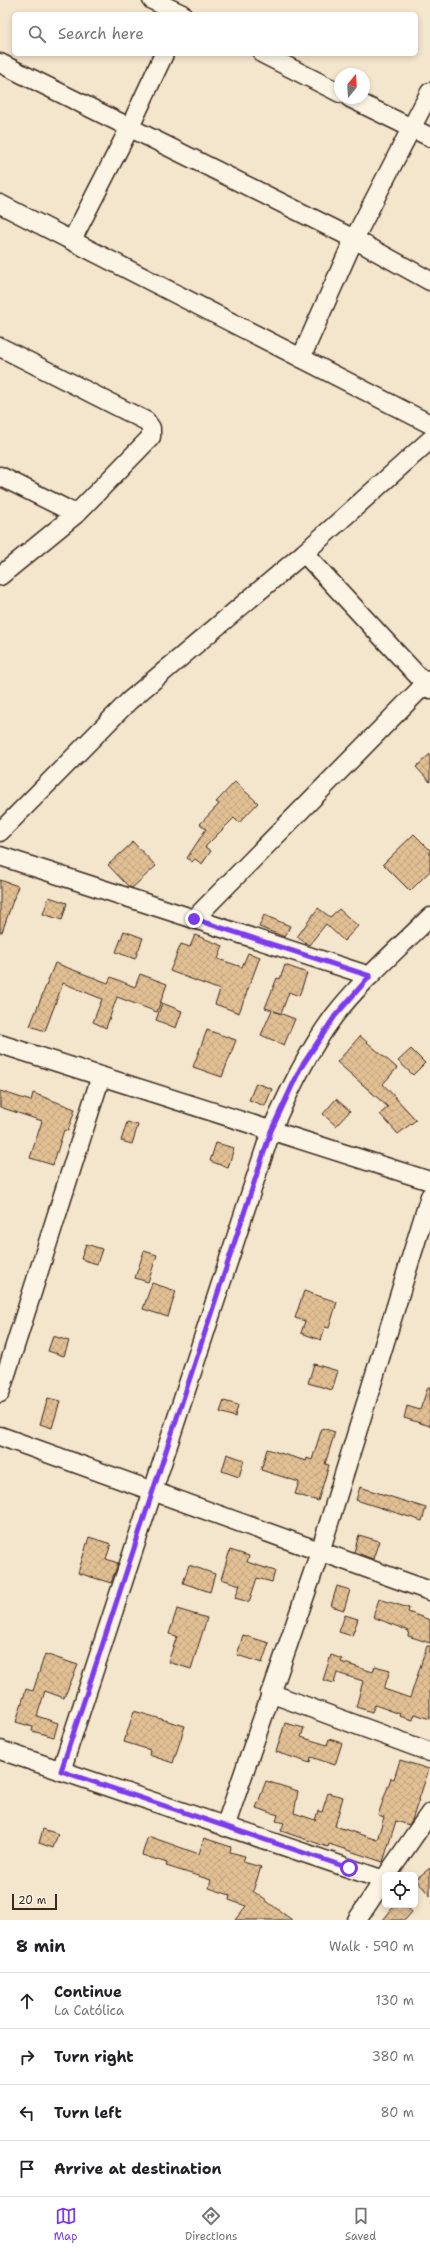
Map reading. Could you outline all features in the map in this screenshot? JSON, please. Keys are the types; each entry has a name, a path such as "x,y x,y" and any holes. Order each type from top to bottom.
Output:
{"street":[{"path":"152,0 178,12"},
{"path":"183,12 190,0"},
{"path":"72,240 129,128 163,56"},
{"path":"267,56 334,90"},
{"path":"0,63 354,239 430,281"},
{"path":"301,358 354,239 430,92"},
{"path":"362,104 430,137"},
{"path":"0,204 430,424"},
{"path":"0,347 146,421 151,428 151,437 76,514 0,576"},
{"path":"0,832 129,701 304,553 430,440"},
{"path":"0,476 76,514"},
{"path":"194,919 428,684 304,553"},
{"path":"0,856 370,976"},
{"path":"61,1771 271,1131 300,1069 335,1016 370,976 430,917"},
{"path":"0,1044 430,1181"},
{"path":"0,1393 101,1076"},
{"path":"225,1826 320,1552 430,1196"},
{"path":"0,1436 430,1591"},
{"path":"270,1693 430,1752"},
{"path":"0,1750 382,1877"},
{"path":"389,1872 430,1813"},
{"path":"357,1920 382,1882"}],"building":[{"path":"430,754 430,782 416,767"},
{"path":"235,782 258,803 239,823 234,818 205,847 211,851 202,864 195,859 192,862 187,858 206,829 200,824 219,804 216,802"},
{"path":"414,834 430,850 430,871 410,891 383,864"},
{"path":"133,842 156,866 132,888 128,886 108,865"},
{"path":"0,880 18,886 2,932 0,932"},
{"path":"49,897 67,903 62,920 43,914"},
{"path":"318,908 330,917 339,909 358,926 344,941 326,924 309,945 297,937"},
{"path":"264,915 290,926 285,937 259,927"},
{"path":"124,931 143,938 135,959 116,952"},
{"path":"195,935 223,946 218,959 242,967 248,953 260,957 239,1013 215,1004 220,990 170,971 181,944 190,947"},
{"path":"55,963 108,983 111,977 135,987 140,974 167,984 157,1012 117,997 106,1028 93,1022 102,999 63,983 45,1031 30,1026"},
{"path":"285,965 307,973 299,996 289,992 281,1014 295,1019 284,1045 261,1035 272,1010 265,1008 277,978 280,979"},
{"path":"162,1003 182,1011 176,1028 156,1020"},
{"path":"207,1030 236,1040 222,1077 193,1067"},
{"path":"360,1036 397,1068 383,1084 416,1120 398,1134 380,1114 388,1107 337,1062"},
{"path":"411,1049 425,1063 413,1075 398,1061"},
{"path":"256,1083 272,1089 265,1106 249,1100"},
{"path":"0,1091 31,1101 33,1093 75,1109 68,1131 64,1130 53,1165 30,1158 42,1121 0,1107"},
{"path":"336,1099 350,1111 336,1126 323,1114"},
{"path":"127,1122 138,1125 132,1144 121,1141"},
{"path":"216,1143 234,1148 228,1168 210,1161"},
{"path":"86,1244 102,1249 97,1264 81,1259"},
{"path":"144,1251 157,1255 148,1282 135,1278"},
{"path":"152,1283 176,1291 168,1317 143,1309"},
{"path":"304,1291 337,1302 329,1328 325,1327 321,1340 301,1333 305,1321 295,1318"},
{"path":"53,1336 69,1341 64,1356 48,1351"},
{"path":"314,1364 338,1371 332,1390 308,1383"},
{"path":"428,1387 430,1387 430,1426 404,1418 407,1406 420,1410"},
{"path":"48,1398 60,1401 52,1428 40,1424"},
{"path":"224,1401 238,1405 235,1417 220,1412"},
{"path":"322,1428 335,1432 325,1464 329,1465 318,1501 295,1494 299,1482 261,1470 267,1449 306,1461 307,1458 312,1460"},
{"path":"227,1454 244,1460 239,1477 222,1471"},
{"path":"360,1487 426,1508 422,1521 356,1500"},
{"path":"359,1535 379,1541 373,1559 354,1552"},
{"path":"89,1537 111,1544 106,1559 118,1563 111,1583 78,1573"},
{"path":"230,1550 249,1556 247,1562 275,1571 272,1582 257,1578 249,1602 235,1598 240,1585 221,1579"},
{"path":"189,1565 215,1574 210,1592 183,1583"},
{"path":"337,1586 350,1590 344,1610 331,1606"},
{"path":"379,1599 409,1608 408,1612 430,1620 430,1643 408,1636 409,1631 373,1617"},
{"path":"177,1609 207,1618 191,1669 168,1662 177,1636 169,1634"},
{"path":"345,1615 358,1619 352,1636 339,1632"},
{"path":"243,1635 269,1643 262,1663 237,1655"},
{"path":"427,1646 430,1646 430,1719 415,1714 413,1720 399,1716 400,1714 375,1705 372,1712 356,1707 363,1681 337,1673 334,1683 323,1680 331,1655 342,1659 341,1662 373,1672 375,1666 390,1670 384,1689 410,1698"},
{"path":"45,1654 78,1665 64,1698 45,1691 37,1716 58,1723 54,1737 32,1731 33,1727 16,1722 26,1689 33,1691"},
{"path":"134,1711 185,1726 173,1763 149,1755 150,1750 124,1742"},
{"path":"285,1723 304,1728 301,1737 327,1745 329,1739 342,1743 335,1765 311,1757 310,1763 276,1752"},
{"path":"400,1760 429,1769 412,1820 409,1825 396,1821 383,1862 329,1844 328,1847 281,1831 284,1823 276,1821 278,1815 256,1808 266,1781 298,1791 294,1813 315,1820 318,1811 322,1812 328,1793 343,1797 335,1826 377,1840 384,1817 378,1815 391,1778 394,1779"},
{"path":"43,1829 58,1834 53,1848 39,1843"},
{"path":"148,1836 199,1854 204,1838 231,1847 230,1852 245,1856 243,1862 261,1867 253,1891 292,1920 235,1920 246,1906 229,1900 230,1895 209,1888 211,1880 166,1866 167,1863 142,1855"},
{"path":"430,1868 430,1896 418,1881 418,1877"},
{"path":"393,1908 407,1908 412,1912 405,1920 383,1920"}],"route":[{"path":"194,919 370,976 335,1016 300,1069 271,1131 61,1771 349,1868"}]}
